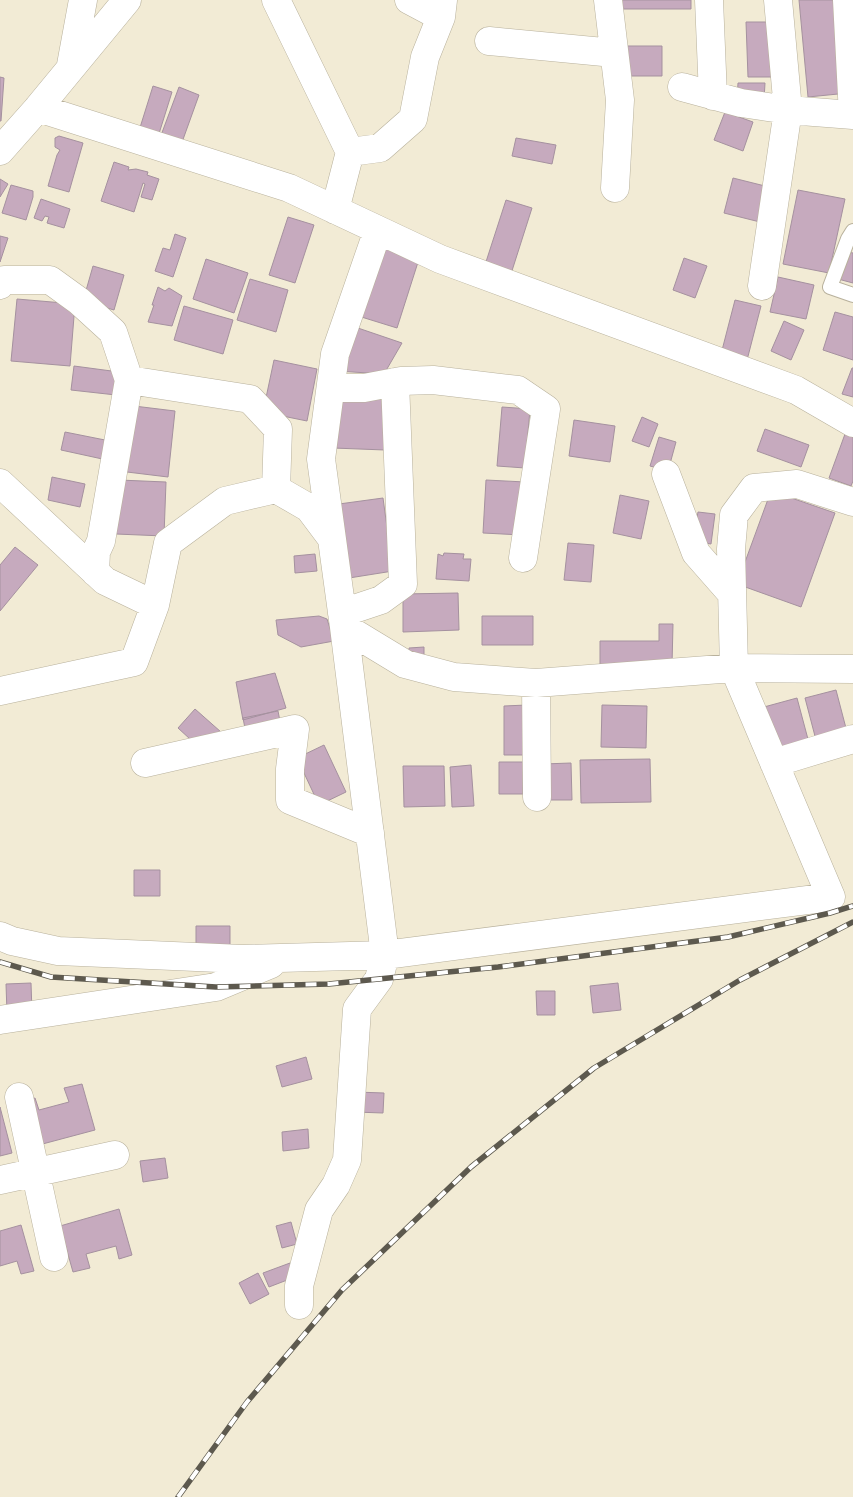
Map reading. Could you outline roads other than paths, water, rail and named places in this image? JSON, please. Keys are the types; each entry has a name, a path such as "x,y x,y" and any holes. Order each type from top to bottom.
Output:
{"street":[{"path":"71,68 83,0"},
{"path":"0,151 127,0"},
{"path":"276,0 350,152 335,210"},
{"path":"350,152 380,148 412,119 425,57 442,9 409,0"},
{"path":"608,0 620,100 616,188"},
{"path":"709,0 713,96"},
{"path":"762,286 788,110 778,0"},
{"path":"682,87 741,103 788,110 853,115 847,0"},
{"path":"489,41 614,53"},
{"path":"38,108 289,188 440,259 796,390 853,423"},
{"path":"299,1305 299,1286 319,1210 336,1185 347,1160 357,1009 379,979 386,955 321,459 336,354 378,230"},
{"path":"0,285 4,280 50,280 79,301 114,332 129,380 101,541 96,552 95,572"},
{"path":"129,380 250,399 278,429 276,489"},
{"path":"331,388 364,388 395,382 434,380 518,390 546,409 523,558"},
{"path":"343,620 381,600 403,584 395,382"},
{"path":"666,474 696,553 732,594"},
{"path":"0,483 16,500 105,581 154,605"},
{"path":"0,936 58,951 242,960 386,955 831,897 734,668 731,550 734,515 754,488 797,484 853,502"},
{"path":"0,691 134,662 154,605 168,543 225,501 276,489 309,508 331,537"},
{"path":"343,620 405,664 454,677 536,683 734,668 853,668"},
{"path":"536,683 537,797"},
{"path":"145,763 295,729 290,769 290,800 370,833"},
{"path":"774,763 853,740"},
{"path":"0,1020 216,987 286,958"},
{"path":"18,1097 54,1257"},
{"path":"0,1180 115,1155"}],"lane":[{"path":"853,231 848,239 830,287 853,295"}],"railway":[{"path":"0,962 51,977 216,987 329,984 498,967 728,937 853,906"},
{"path":"178,1497 247,1402 342,1290 471,1167 594,1068 740,980 853,922"}]}
